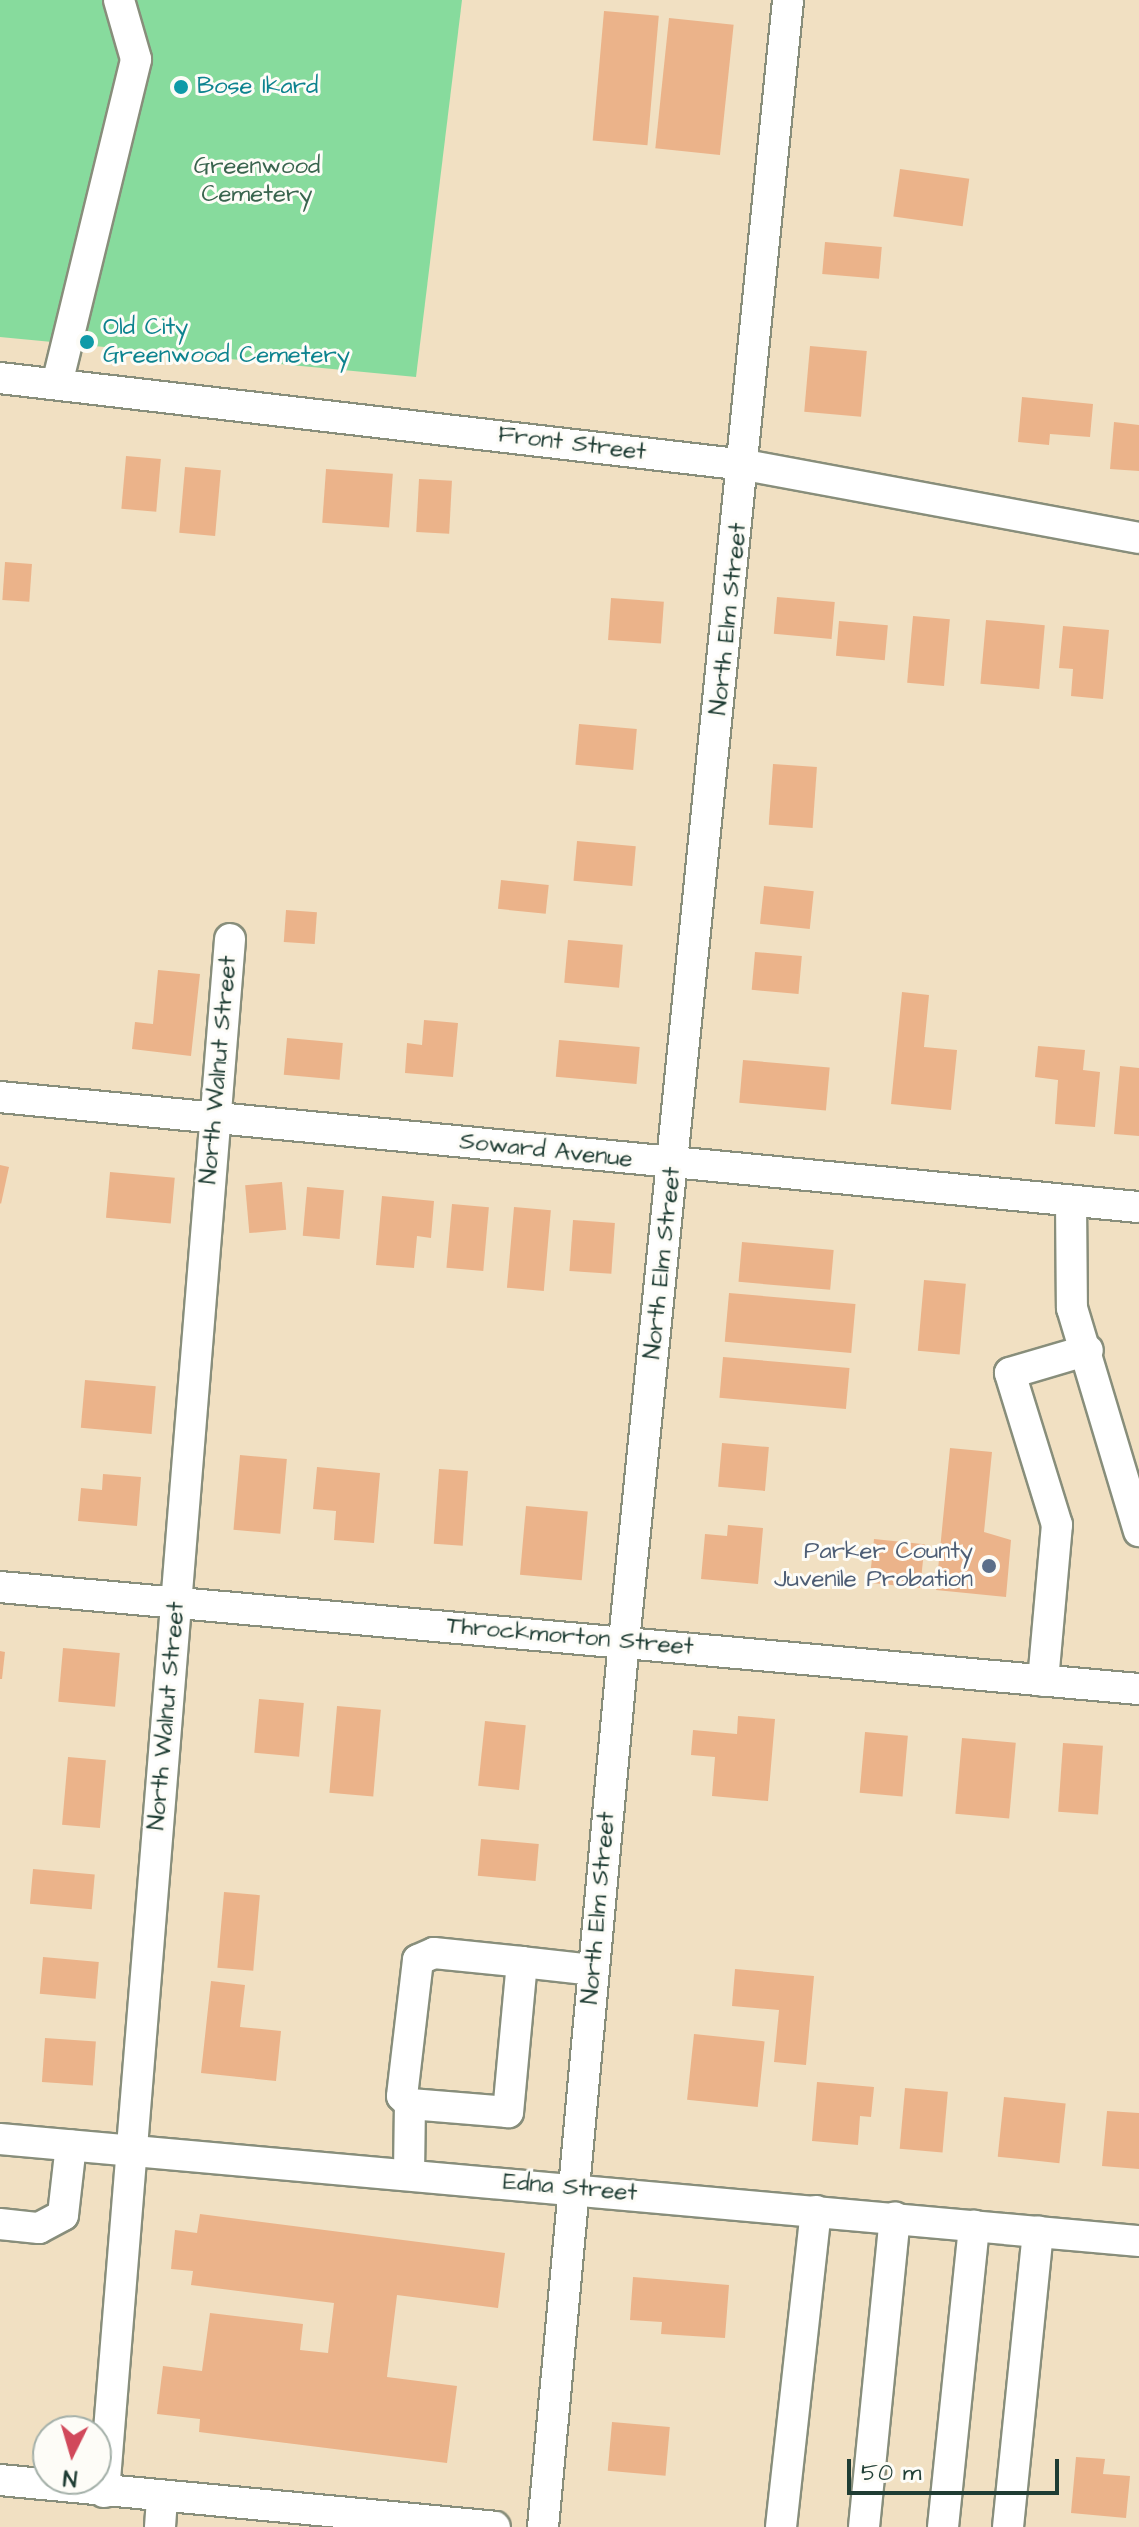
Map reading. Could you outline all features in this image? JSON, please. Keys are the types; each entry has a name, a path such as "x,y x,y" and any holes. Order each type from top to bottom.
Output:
{"street":[{"path":"57,384 136,59 119,0"},
{"name":"North Elm Street","path":"543,2527 624,1641 745,465 788,0"},
{"name":"Front Street","path":"0,378 745,465 1139,538"},
{"name":"North Walnut Street","path":"110,2415 230,939"},
{"name":"Soward Avenue","path":"0,1097 1139,1207"},
{"path":"1071,1201 1072,1308 1088,1350 1139,1531"},
{"path":"1043,1681 1057,1525 1010,1373 1088,1350"},
{"name":"Throckmorton Street","path":"0,1587 1139,1689"},
{"path":"522,1962 508,2112 410,2104 402,2096 418,1960 434,1953 522,1962 593,1970"},
{"path":"409,2174 410,2104"},
{"name":"Edna Street","path":"0,2139 572,2187 1139,2241"},
{"path":"0,2224 39,2228 63,2215 71,2145"},
{"path":"781,2527 816,2211"},
{"path":"864,2527 895,2218"},
{"path":"943,2527 974,2226"},
{"path":"1008,2527 1038,2232"},
{"path":"0,2480 32,2484"},
{"path":"112,2495 161,2512 495,2527"}],"green space":[{"name":"Greenwood Cemetery","path":"0,0 462,0 416,377 0,337"}],"building":[{"path":"604,11 659,16 647,145 593,141"},
{"path":"669,18 734,25 720,155 655,148"},
{"path":"900,169 969,179 963,226 893,217"},
{"path":"825,242 882,247 879,279 822,274"},
{"path":"810,346 867,351 861,417 804,412"},
{"path":"1022,397 1093,404 1090,437 1050,434 1049,445 1018,442"},
{"path":"1114,422 1139,425 1139,471 1110,469"},
{"path":"126,456 161,459 156,512 121,509"},
{"path":"185,467 221,470 215,536 179,533"},
{"path":"326,469 393,474 389,528 322,523"},
{"path":"419,479 452,481 449,534 416,532"},
{"path":"5,562 32,564 29,602 2,600"},
{"path":"777,597 835,602 832,639 774,634"},
{"path":"611,598 664,602 661,644 608,640"},
{"path":"913,616 950,619 944,686 907,683"},
{"path":"986,620 1045,625 1039,689 980,684"},
{"path":"839,621 888,625 885,660 836,656"},
{"path":"1063,626 1109,630 1103,699 1071,696 1073,669 1059,668"},
{"path":"579,724 637,729 633,770 575,765"},
{"path":"773,764 817,767 813,828 769,825"},
{"path":"577,841 636,846 632,886 574,881"},
{"path":"501,880 549,885 546,914 498,909"},
{"path":"764,886 814,891 810,929 760,924"},
{"path":"286,910 317,912 315,944 284,942"},
{"path":"568,940 623,945 619,988 564,983"},
{"path":"755,952 802,956 799,994 752,990"},
{"path":"158,970 200,974 191,1056 132,1049 135,1022 153,1024"},
{"path":"902,992 929,995 924,1047 957,1050 951,1110 891,1104"},
{"path":"424,1020 458,1023 453,1077 405,1073 407,1043 422,1045"},
{"path":"287,1038 343,1043 340,1080 284,1075"},
{"path":"559,1040 640,1047 636,1084 556,1077"},
{"path":"1038,1046 1085,1050 1083,1070 1100,1072 1095,1127 1055,1124 1058,1080 1035,1077"},
{"path":"743,1060 830,1068 826,1110 739,1103"},
{"path":"1120,1066 1139,1068 1139,1136 1114,1134"},
{"path":"0,1165 9,1167 1,1204 0,1203"},
{"path":"110,1172 175,1178 171,1223 106,1218"},
{"path":"282,1182 286,1230 249,1233 245,1185"},
{"path":"307,1187 344,1190 340,1239 303,1236"},
{"path":"382,1196 434,1201 431,1238 417,1236 414,1268 376,1265"},
{"path":"452,1204 489,1207 483,1271 446,1268"},
{"path":"514,1207 551,1210 544,1291 507,1288"},
{"path":"573,1220 615,1223 611,1274 569,1271"},
{"path":"742,1242 834,1250 830,1290 739,1282"},
{"path":"924,1280 966,1284 960,1354 918,1351"},
{"path":"729,1293 856,1304 851,1353 725,1342"},
{"path":"723,1357 850,1368 846,1409 719,1398"},
{"path":"85,1380 156,1386 152,1434 81,1428"},
{"path":"722,1443 769,1447 765,1491 718,1487"},
{"path":"950,1448 992,1452 984,1532 1011,1540 1006,1597 936,1590"},
{"path":"240,1455 287,1459 280,1534 233,1530"},
{"path":"317,1467 380,1473 374,1543 334,1540 336,1511 313,1509"},
{"path":"439,1469 468,1471 463,1546 434,1544"},
{"path":"103,1474 141,1477 137,1526 78,1521 81,1488 102,1490"},
{"path":"526,1506 588,1511 582,1580 520,1575"},
{"path":"728,1525 763,1528 758,1584 701,1579 705,1534 727,1536"},
{"path":"874,1539 925,1544 920,1588 869,1583"},
{"path":"63,1648 120,1653 115,1707 58,1702"},
{"path":"0,1651 5,1652 2,1679 0,1679"},
{"path":"259,1699 304,1703 299,1757 254,1753"},
{"path":"337,1706 381,1710 373,1797 329,1793"},
{"path":"738,1716 775,1719 768,1801 712,1796 715,1757 691,1755 693,1730 737,1734"},
{"path":"485,1721 526,1725 519,1790 478,1786"},
{"path":"865,1732 908,1736 903,1797 860,1793"},
{"path":"962,1738 1016,1743 1009,1818 955,1814"},
{"path":"1063,1743 1103,1746 1098,1815 1058,1812"},
{"path":"68,1757 106,1760 100,1828 62,1825"},
{"path":"481,1839 539,1844 536,1881 478,1876"},
{"path":"33,1869 95,1874 92,1909 30,1904"},
{"path":"224,1892 260,1895 253,1971 217,1968"},
{"path":"43,1957 99,1962 96,1999 40,1994"},
{"path":"735,1969 814,1976 806,2065 774,2062 779,2010 732,2006"},
{"path":"211,1981 245,1985 240,2027 281,2031 276,2081 201,2073"},
{"path":"694,2034 765,2041 758,2107 687,2100"},
{"path":"45,2038 96,2042 93,2085 42,2082"},
{"path":"817,2082 874,2087 871,2117 860,2116 858,2145 812,2141"},
{"path":"905,2088 948,2092 943,2153 900,2149"},
{"path":"1004,2097 1066,2103 1059,2163 998,2157"},
{"path":"1107,2111 1139,2113 1139,2169 1102,2166"},
{"path":"200,2214 505,2253 498,2308 397,2295 387,2377 457,2386 447,2463 199,2432 200,2419 157,2414 163,2366 202,2371 210,2313 303,2324 300,2350 328,2353 334,2303 191,2285 193,2271 171,2269 175,2230 197,2233"},
{"path":"633,2277 729,2285 725,2338 661,2334 662,2322 630,2320"},
{"path":"612,2422 670,2427 666,2476 608,2471"},
{"path":"1076,2457 1105,2459 1103,2474 1130,2476 1126,2518 1071,2513"}],"place":[{"name":"Bose Ikard","path":"181,87"},
{"name":"Old City Greenwood Cemetery","path":"87,342"},
{"name":"Parker County Juvenile Probation","path":"989,1566"}]}
